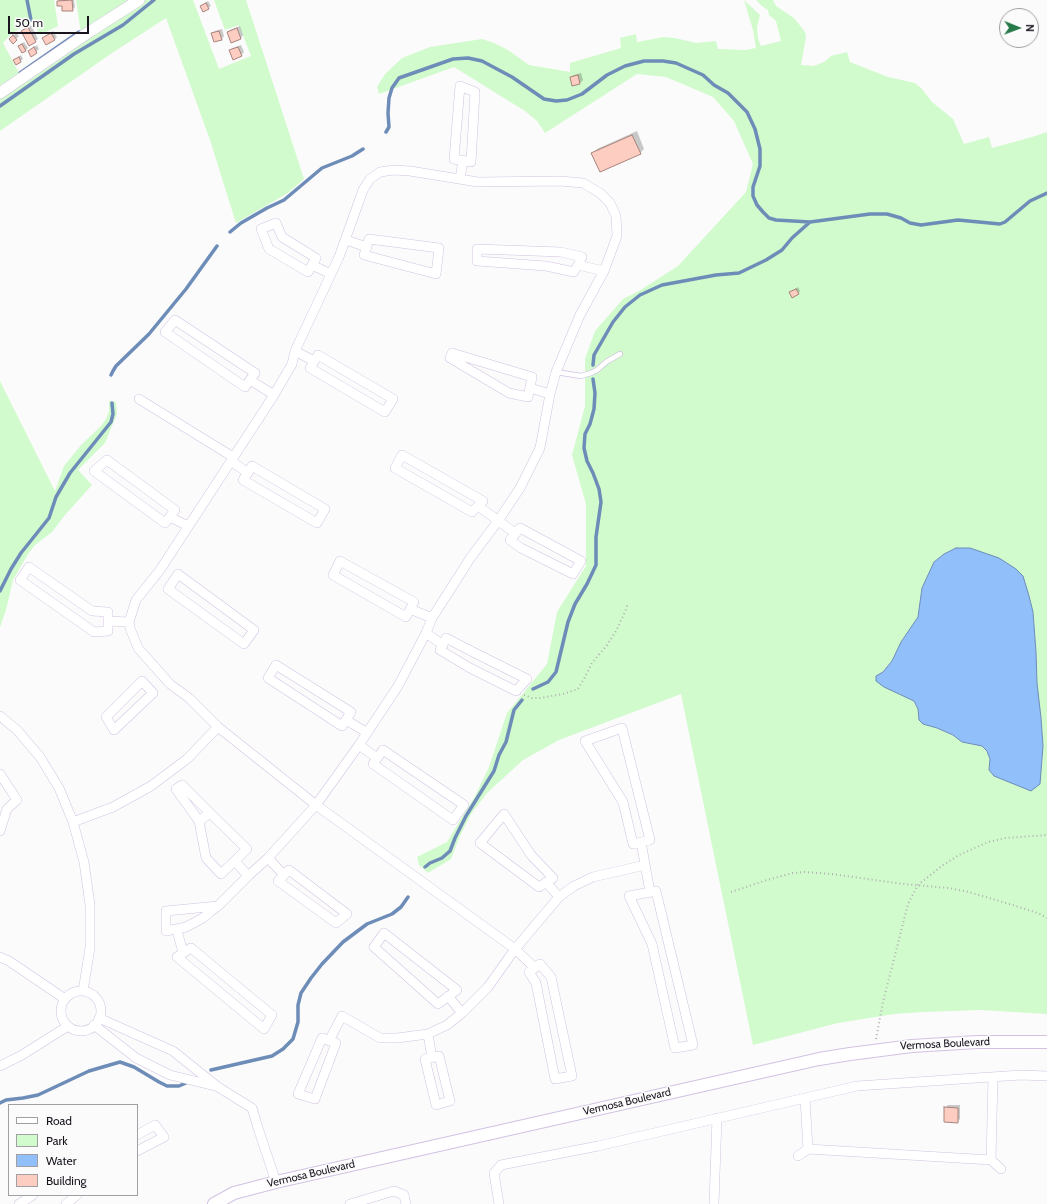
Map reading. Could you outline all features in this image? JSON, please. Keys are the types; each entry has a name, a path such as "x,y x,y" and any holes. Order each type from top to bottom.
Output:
{"main road":[{"name":"Vermosa Boulevard","path":"214,1204 234,1194 276,1182 788,1066 873,1050 912,1046 977,1042 1047,1042"}],"street":[{"path":"0,93 89,32 139,0"},
{"path":"460,86 475,92 471,162 463,160 454,159 460,86"},
{"path":"460,179 463,160"},
{"path":"218,906 166,911 166,932 186,927 203,918 218,906 268,858 316,805 359,745 366,732 398,686 426,633 432,618 471,557 520,488 540,448 550,394 556,372 580,315 604,271 616,236 616,216 610,203 600,193 583,183 560,181 478,182 402,170 386,170 380,172 370,180 363,190 346,240 295,351 292,364 274,395 160,570 136,600 129,622 130,628 138,648 155,681 153,693 114,730 106,716 142,681 155,681 189,698 218,727 316,805 515,949 535,968"},
{"path":"276,223 282,237 316,258 312,265 308,272 270,249 261,229 276,223"},
{"path":"369,239 439,248 436,274 364,255 367,247 369,239"},
{"path":"346,240 367,247"},
{"path":"477,249 561,252 582,257 578,265 574,272 546,266 477,261 477,249"},
{"path":"312,265 331,274"},
{"path":"578,265 604,271"},
{"path":"175,320 255,373 250,380 245,387 165,332 175,320"},
{"path":"295,351 314,361"},
{"path":"452,353 532,377 530,388 528,397 509,393 450,358 452,353"},
{"path":"318,355 393,398 385,412 310,368 314,361 318,355"},
{"path":"250,380 274,395"},
{"path":"530,388 550,394"},
{"path":"139,399 232,459 248,473"},
{"path":"402,455 483,501 478,506 472,512 395,468 402,455"},
{"path":"106,460 175,510 170,517 165,524 94,471 106,460"},
{"path":"252,466 325,509 317,523 243,480 248,473 252,466"},
{"path":"478,506 515,533"},
{"path":"170,517 188,526"},
{"path":"520,528 581,561 573,574 521,548 510,540 515,533 520,528"},
{"path":"340,561 414,602 410,609 406,617 333,575 340,561"},
{"path":"29,567 92,611 108,612 108,621 108,631 94,632 20,580 29,567"},
{"path":"160,570 173,581"},
{"path":"178,574 254,630 244,644 168,588 173,581 178,574"},
{"path":"410,609 432,618"},
{"path":"108,621 129,622"},
{"path":"426,633 443,645"},
{"path":"446,638 527,679 516,691 470,668 440,650 443,645 446,638"},
{"path":"276,665 351,712 346,720 342,726 268,678 276,665"},
{"path":"0,716 17,730 40,757 59,788 73,822 84,862 90,905 90,948 83,991"},
{"path":"346,720 366,732"},
{"path":"73,822 113,807 151,786 187,759 218,727"},
{"path":"622,728 650,840 641,842 633,844 623,802 585,741 622,728"},
{"path":"359,745 377,758"},
{"path":"383,750 464,805 453,820 373,764 377,758 383,750"},
{"path":"0,774 17,800 7,809 0,831"},
{"path":"182,785 210,813 247,850 221,874 206,858 199,821 176,789 182,785"},
{"path":"199,821 210,813"},
{"path":"504,814 531,855 553,878 546,882 539,887 480,843 504,814"},
{"path":"641,842 650,892"},
{"path":"268,858 284,875"},
{"path":"235,861 248,876"},
{"path":"329,1041 342,1016 380,1038 397,1038 428,1034 446,1025 462,1013 488,987 515,949 559,897 574,886 593,877 645,865"},
{"path":"289,870 347,914 336,923 278,881 284,875 289,870"},
{"path":"546,882 559,897"},
{"path":"656,891 693,1045 675,1048 652,944 629,896 650,892 656,891"},
{"path":"177,930 183,953"},
{"path":"384,933 457,990 448,996 438,1004 374,947 384,933"},
{"path":"191,948 272,1015 264,1029 177,958 183,953 191,948"},
{"path":"0,957 65,999"},
{"path":"540,964 551,977 572,1076 555,1079 536,983 529,972 535,968 540,964"},
{"path":"76,991 83,991 94,996 100,1006 96,1021 90,1028 79,1030 68,1026 64,1022 61,1010 65,999 70,994 76,991"},
{"path":"448,996 462,1013"},
{"path":"96,1021 136,1058 170,1075 218,1087"},
{"path":"96,1021 173,1051 218,1087 252,1108 276,1182"},
{"path":"0,1066 22,1055 68,1026"},
{"path":"428,1034 432,1058"},
{"path":"322,1038 329,1041 336,1043 315,1099 298,1094 322,1038"},
{"path":"439,1056 450,1101 436,1105 425,1060 432,1058 439,1056"},
{"path":"499,1204 494,1173 501,1165 598,1146 857,1086 1022,1075 1047,1076"},
{"path":"991,1160 993,1077"},
{"path":"805,1098 808,1149"},
{"path":"714,1204 717,1118"},
{"path":"138,1134 155,1125 164,1138 138,1151"},
{"path":"798,1156 808,1149 991,1160 1001,1169"},
{"path":"350,1204 394,1191 404,1195 406,1204"},
{"path":"19,1204 31,1196"},
{"path":"66,1204 76,1196"}],"lane":[{"path":"556,372 581,376 597,370 606,362 620,354"}],"path":[{"path":"516,691 532,698 563,694 578,689 592,663 616,631 628,603"},
{"path":"873,1050 883,1002 908,904 918,885 954,858 988,842 1006,838 1047,835"},
{"path":"731,892 778,876 805,872 832,874 969,892 1016,906 1040,914 1047,918"}],"green space":[{"path":"0,0 54,0 58,26 40,35 33,21 12,33 3,43 20,75 0,90"},
{"path":"76,0 134,0 81,34"},
{"path":"144,0 193,0 219,69 251,56 239,25 225,30 214,0 246,0 304,179 288,193 236,223 210,140 166,18 112,53 0,131 0,98 116,21"},
{"path":"744,0 760,15 757,27 758,39 761,46 781,41 776,21 769,15 768,10 756,0 773,0 776,6 794,18 805,32 806,37 801,65 814,66 824,62 831,56 847,52 850,62 888,77 915,83 922,89 932,102 953,119 964,144 989,137 992,148 1047,132 1047,1014 980,1010 894,1014 838,1023 753,1045 681,694 559,740 523,760 487,793 471,814 451,859 428,873 419,865 417,857 447,842 475,796 489,767 507,713 547,664 557,612 586,566 586,504 572,455 585,406 585,359 595,331 623,299 639,291 678,266 746,192 753,164 734,121 713,97 666,77 637,74 545,133 537,121 525,111 454,67 379,94 377,87 385,74 402,58 430,47 482,39 508,50 529,65 570,72 570,63 621,48 620,38 636,34 637,42 664,37 696,43 716,41 718,49 745,50 756,48 753,30","holes":["956,548 1029,596 1033,612 1037,683 1043,746 1042,767 989,770 990,759 987,751 981,746 962,742 953,735 923,724 919,720 918,709 914,701 903,696 876,676 883,672 892,661 901,642 918,617 922,588 934,562 944,554"]},
{"path":"0,381 55,491 64,466 81,445 101,426 106,419 109,411 109,401 116,402 117,414 105,443 78,470 92,485 52,532 35,545 28,554 13,580 6,610 0,627"}],"water":[{"path":"956,548 970,548 999,558 1016,569 1023,576 1033,612 1037,683 1043,746 1040,784 1031,791 994,776 989,770 990,759 987,751 982,746 962,742 953,735 923,724 919,720 918,709 914,701 884,687 876,681 876,676 883,672 892,661 901,642 918,617 922,588 934,562 944,554"}],"building":[{"path":"72,0 73,11 62,11 62,6 57,6 57,1"},
{"path":"206,3 209,9 203,12 200,6"},
{"path":"28,27 36,42 29,46 21,31"},
{"path":"237,28 241,39 231,43 227,32"},
{"path":"219,31 222,40 214,42 211,33"},
{"path":"51,33 55,40 46,45 42,38"},
{"path":"13,35 17,40 13,44 9,39"},
{"path":"22,44 26,51 22,53 18,46"},
{"path":"34,47 37,53 31,57 28,51"},
{"path":"238,47 242,56 233,60 229,50"},
{"path":"19,57 21,62 16,65 13,60"},
{"path":"578,75 580,84 572,86 570,77"},
{"path":"632,135 641,154 600,172 591,153"},
{"path":"796,289 799,294 792,298 789,292"},
{"path":"944,1107 958,1108 958,1123 944,1122"}],"waterway":[{"path":"27,0 31,20"},
{"path":"0,106 74,54 123,25 154,0"},
{"path":"20,73 79,32"},
{"path":"386,132 389,127 389,98 392,88 399,78 453,59 468,58 482,61 512,77 544,99 556,101 567,100 582,94 607,75 625,66 644,61 663,61 676,63 703,75 714,85 728,93 747,112 755,129 760,149 760,166 753,187 753,196 757,205 769,218 776,220 810,222 870,214 887,214 901,218 910,223 921,225 958,220 1000,224 1005,222 1030,201 1047,193"},
{"path":"230,232 241,223 284,200 322,168 352,156 363,149"},
{"path":"593,365 594,355 613,322 625,307 640,295 662,285 716,275 739,273 766,260 782,250 792,238 810,222"},
{"path":"111,375 116,366 149,334 186,289 217,246"},
{"path":"533,689 548,682 556,672 568,622 575,604 596,565 596,537 601,502 599,489 587,461 584,448 585,434 590,424 594,409 595,393 593,379"},
{"path":"0,591 21,553 49,518 56,497 70,473 111,422 113,414 112,403"},
{"path":"425,867 442,858 450,851 466,816 494,771 499,755 506,742 514,710 522,700"},
{"path":"211,1070 272,1056 283,1049 293,1039 298,1022 298,1005 301,993 322,964 343,942 367,924 392,914 401,907 408,897"},
{"path":"0,1103 6,1100 38,1095 89,1071 120,1062 134,1067 167,1086 179,1086 186,1083"}]}
